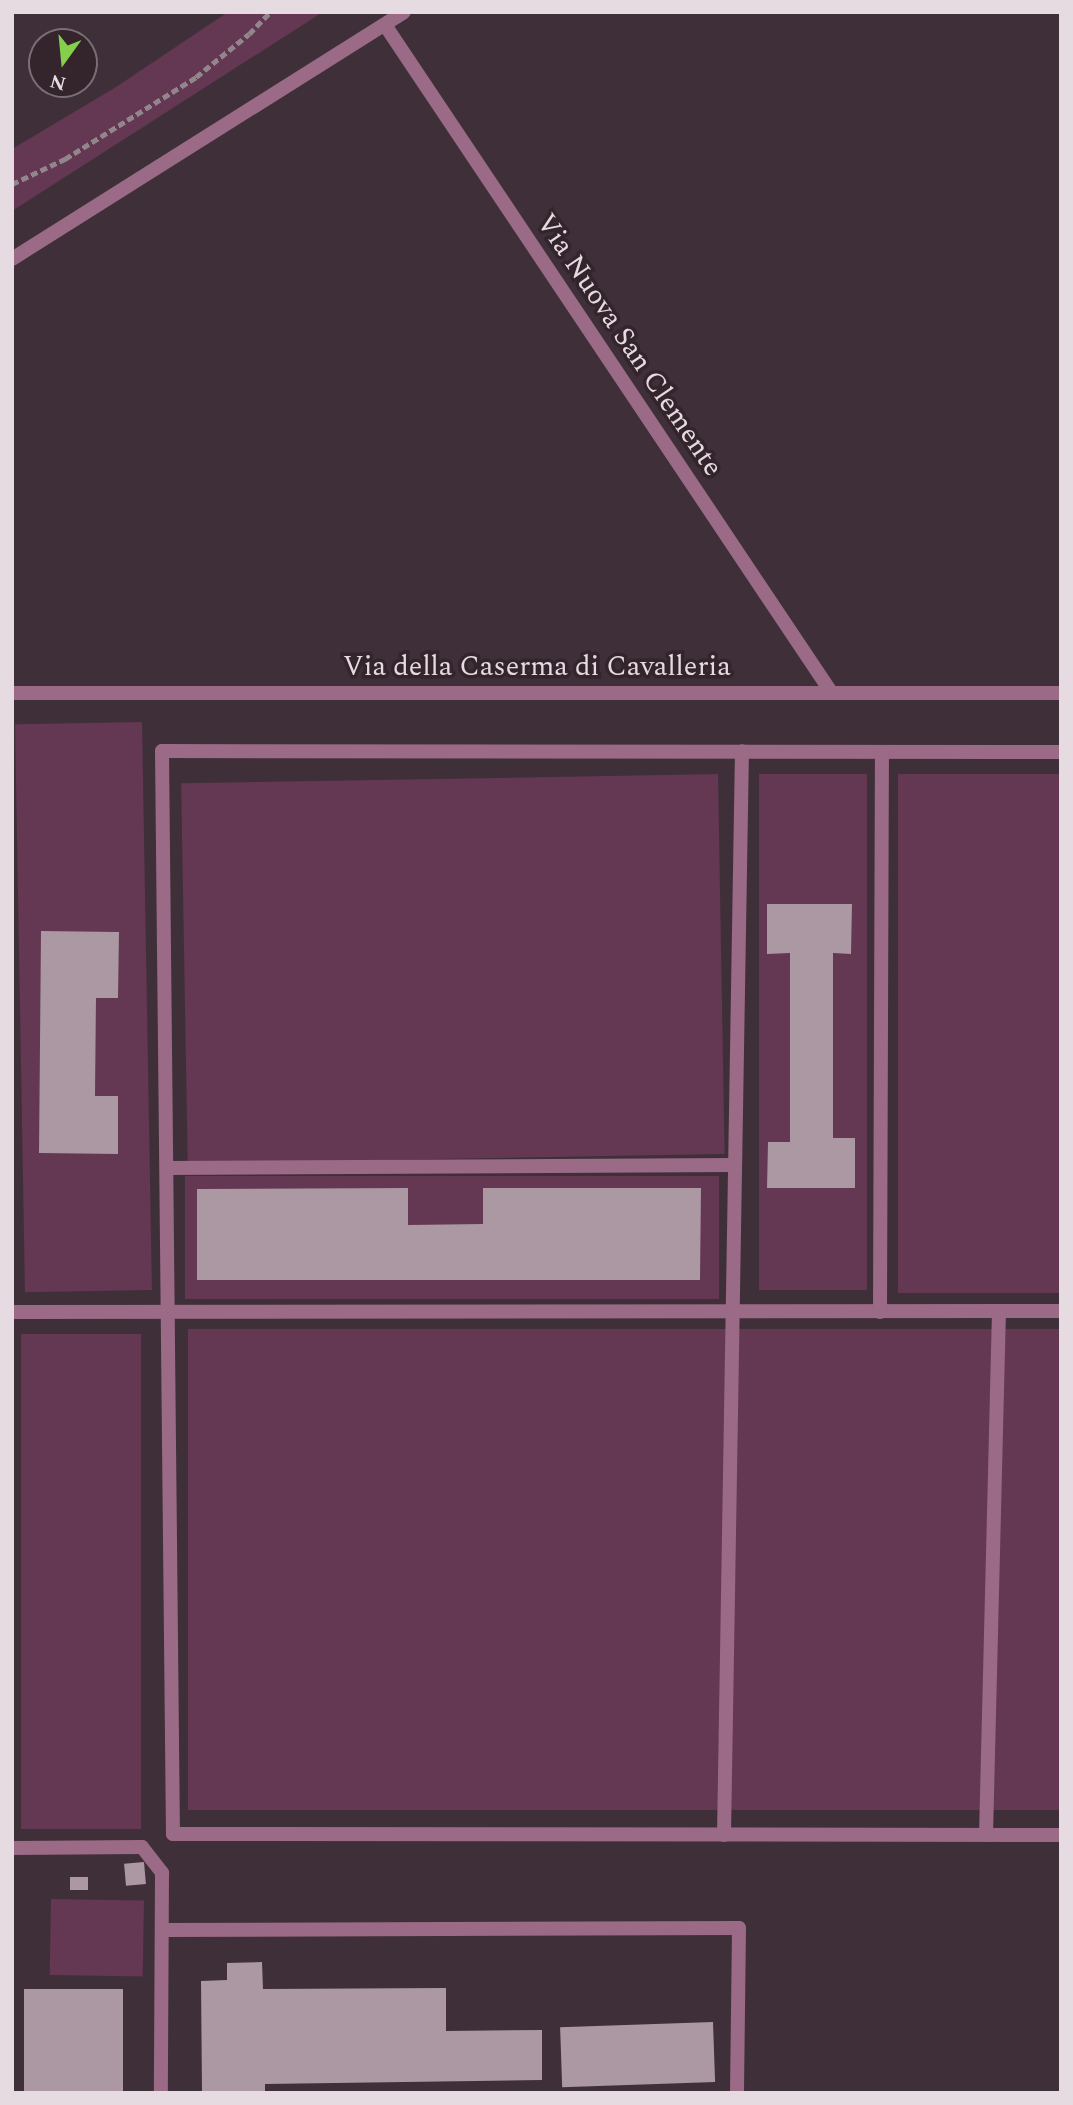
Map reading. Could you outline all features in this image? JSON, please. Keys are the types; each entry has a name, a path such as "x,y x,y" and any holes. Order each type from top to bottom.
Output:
{"street":[{"path":"12,259 404,12"},
{"name":"Via Nuova San Clemente","path":"385,25 831,692"},
{"name":"Via della Caserma di Cavalleria","path":"12,693 1061,693"},
{"path":"1061,752 162,751 170,1312 173,1834 1061,1835"},
{"path":"724,1835 742,751"},
{"path":"880,1312 882,752"},
{"path":"168,1168 736,1165"},
{"path":"986,1835 999,1311"},
{"path":"12,1312 1061,1311"},
{"path":"12,1848 142,1847 162,1873 161,2093"},
{"path":"162,1930 739,1928 737,2093"}],"path":[{"path":"12,184 65,159 196,77 249,34 270,12"}],"shaded area":[{"path":"228,12 323,12 12,211 12,149 116,87"},
{"path":"142,722 152,1290 25,1292 15,724"},
{"path":"718,774 725,1154 188,1163 181,783"},
{"path":"759,774 867,774 867,1290 759,1290"},
{"path":"898,774 1061,774 1061,1293 898,1293"},
{"path":"185,1176 719,1176 719,1299 185,1299"},
{"path":"188,1329 1061,1329 1061,1810 188,1810"},
{"path":"21,1334 141,1334 141,1829 21,1829"},
{"path":"51,1899 144,1901 143,1977 50,1975"}],"building":[{"path":"767,904 852,904 851,954 833,953 833,1138 855,1138 855,1188 767,1188 768,1142 790,1142 790,953 767,954"},
{"path":"41,931 119,932 118,998 96,998 95,1096 118,1096 118,1154 39,1153"},
{"path":"408,1188 408,1225 483,1224 483,1188 701,1188 700,1280 197,1280 197,1189"},
{"path":"144,1862 146,1884 126,1886 124,1864"},
{"path":"70,1877 88,1877 88,1890 70,1890"},
{"path":"262,1962 263,1989 446,1988 446,2031 542,2030 542,2080 265,2084 265,2093 202,2093 201,1981 227,1980 227,1963"},
{"path":"24,1989 123,1989 123,2093 24,2093"},
{"path":"713,2022 715,2082 562,2087 560,2027"}]}
